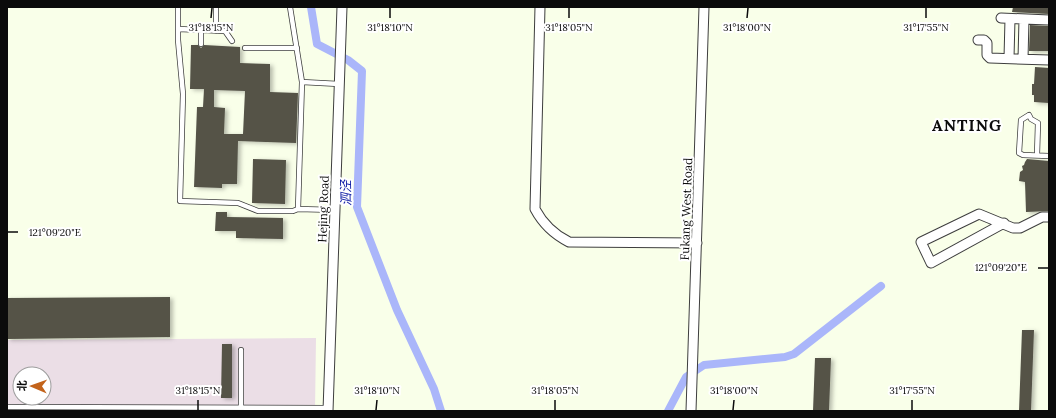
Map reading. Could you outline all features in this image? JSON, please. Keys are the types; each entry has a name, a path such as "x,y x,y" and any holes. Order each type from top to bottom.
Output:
{"street":[{"name":"Hejing Road","path":"328,410 342,7"},
{"path":"540,7 535,209 542,222 558,237 569,242 697,244"},
{"name":"Fukang West Road","path":"691,411 704,7"},
{"path":"1009,58 1006,18 1049,20"},
{"path":"1023,59 1024,19"},
{"path":"978,40 984,40 987,44 987,55 990,58 1049,60"},
{"path":"1004,224 931,263 921,242 979,214 1004,224 1013,228 1020,228 1042,216 1049,217"}],"lane":[{"path":"178,7 178,30 183,94 180,201 238,204 258,211 293,211 298,209 335,210"},
{"path":"216,7 216,31"},
{"path":"290,7 302,82 298,209"},
{"path":"178,30 226,31 232,41"},
{"path":"201,30 201,44"},
{"path":"246,48 297,48"},
{"path":"302,82 339,84"},
{"path":"1037,155 1038,123 1031,119 1029,115 1021,120 1019,153 1023,155 1049,156"},
{"path":"241,350 241,409"},
{"path":"7,407 328,410"}],"shaded area":[{"path":"316,338 315,411 7,411 7,340"}],"building":[{"path":"1013,7 1049,7 1049,14 1012,12"},
{"path":"1030,25 1049,26 1049,51 1029,51"},
{"path":"191,45 198,45 201,48 204,45 240,47 240,63 270,64 270,92 298,93 296,143 238,141 237,184 222,184 222,188 194,187 197,107 203,107 204,89 190,89","holes":["214,90 245,91 243,134 224,134 225,108 214,107"]},
{"path":"1035,67 1049,68 1049,103 1034,102 1034,95 1032,95 1032,84 1034,84"},
{"path":"253,159 286,160 285,204 252,203"},
{"path":"1027,159 1049,161 1049,211 1026,212 1025,182 1019,181 1020,172 1023,170 1022,166"},
{"path":"216,212 227,212 227,217 283,218 283,239 236,238 236,231 215,231"},
{"path":"170,297 170,337 7,339 7,298"},
{"path":"1022,330 1034,330 1031,411 1019,411"},
{"path":"222,344 232,344 232,398 221,398"},
{"path":"815,358 831,358 829,411 813,411"}],"waterway":[{"name":"泗泾","path":"311,7 317,44 348,60 362,71 357,207 397,310 434,389 441,411"},
{"path":"668,411 686,377 704,365 785,357 794,354 881,286"}],"district":[{"name":"ANTING","path":"967,125"}]}
